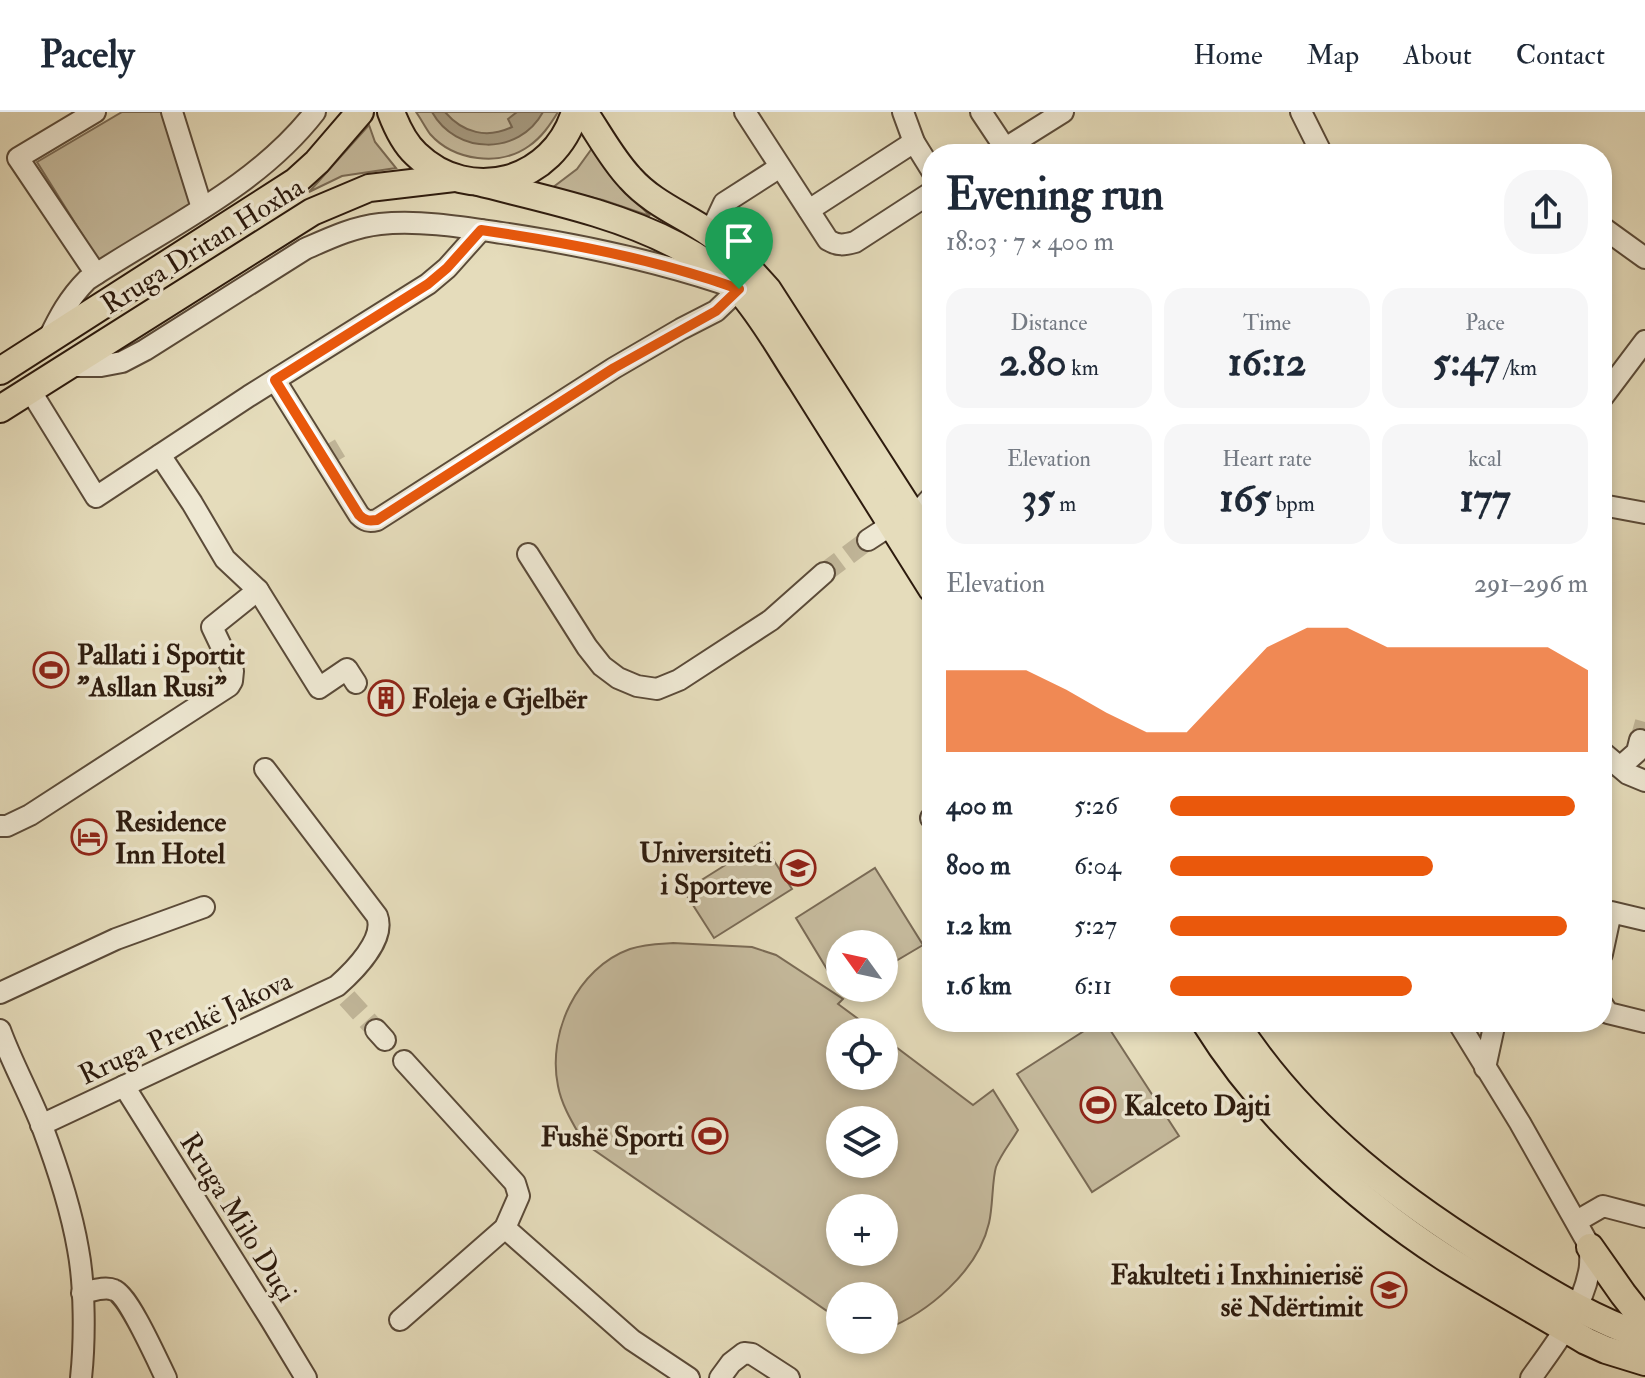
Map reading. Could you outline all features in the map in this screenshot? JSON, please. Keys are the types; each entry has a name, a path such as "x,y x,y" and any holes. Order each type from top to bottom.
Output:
{"main road":[{"name":"Rruga Dritan Hoxha","path":"0,371 295,182 317,162 360,112"},
{"path":"391,112 401,135 415,153 433,168 466,180 578,208 646,231 677,245 739,289 903,520 922,536"},
{"name":"Rruga Dritan Hoxha","path":"0,409 312,212 369,188 466,180 501,181 524,174 559,145 575,112"},
{"path":"584,112 630,179 655,201 710,233 741,258 776,301 903,520 922,565"},
{"path":"1211,1032 1276,1116 1342,1179 1395,1223 1443,1256 1570,1318 1597,1318 1645,1337"},
{"path":"1243,1032 1292,1097 1357,1161 1570,1318 1606,1350 1645,1362"},
{"path":"1590,1247 1645,1322"}],"street":[{"path":"95,112 18,158 96,274"},
{"path":"172,112 202,208"},
{"path":"48,340 74,293 96,274 252,175 291,141 315,112"},
{"path":"745,112 828,240 836,244 855,242 922,198"},
{"path":"903,112 922,155"},
{"path":"981,112 997,144"},
{"path":"1011,144 1063,112"},
{"path":"1301,112 1317,144"},
{"path":"809,210 914,142"},
{"path":"710,233 724,203 780,167"},
{"path":"68,366 101,366 122,362 305,249 355,228 399,223 481,230 620,254 695,273 739,289 716,311 614,368 377,520 370,521 359,515 275,380"},
{"path":"30,390 96,497 428,284 481,230"},
{"path":"1612,234 1645,258"},
{"path":"1612,385 1645,341"},
{"path":"160,455 225,559 258,590 319,688 347,669 356,683"},
{"path":"868,540 922,505"},
{"path":"1612,507 1645,513"},
{"path":"528,554 602,666 618,678 637,686 657,689 679,680 771,620 824,573"},
{"path":"0,826 7,826 30,815 229,686 233,671 212,627 258,590"},
{"path":"1620,767 1637,752 1640,740"},
{"path":"1612,760 1645,781"},
{"name":"Rruga Prenkë Jakova","path":"41,1125 342,992 378,936 380,923 377,916 265,769"},
{"path":"0,993 116,939 204,907"},
{"path":"1612,912 1645,920"},
{"path":"1612,1014 1645,1022"},
{"path":"0,1030 41,1125 69,1209 79,1252 82,1293 81,1378"},
{"path":"1464,1032 1590,1247 1590,1270 1583,1292 1531,1378"},
{"path":"1485,1068 1493,1032"},
{"path":"400,1320 505,1228 519,1196 515,1183 404,1061"},
{"name":"Rruga Milo Duçi","path":"124,1086 306,1378"},
{"path":"1577,1221 1603,1206 1645,1217"},
{"path":"505,1228 632,1340 689,1378"},
{"path":"82,1293 114,1289 121,1294 166,1378"},
{"path":"720,1378 731,1363 744,1353 752,1354 789,1378"}],"shaded area":[{"path":"122,112 168,112 194,203 100,263 37,162"},
{"path":"416,112 558,112 529,146 517,153 491,159 464,155 440,143"},
{"path":"432,112 445,112 460,125 476,132 494,133 512,127 508,119 517,112 543,112 519,137 488,145 456,136"},
{"path":"369,125 375,142 396,168 342,176 309,192"},
{"path":"593,147 611,175 650,216 603,200 552,188 577,169"},
{"path":"762,842 792,889 714,938 684,891"},
{"path":"875,868 922,946 898,960 898,930 826,930 826,968 796,918"},
{"name":"Fushë Sporti","path":"652,944 752,947 776,955 826,988 826,1002 840,1002 838,1004 857,1018 826,1018 826,1090 898,1090 898,1049 973,1105 993,1090 1018,1130 996,1167 989,1223 983,1241 963,1273 934,1301 898,1323 898,1282 826,1282 826,1310 584,1143 562,1101 558,1086 557,1045 562,1024 581,987 595,971 611,958 630,949"},
{"name":"Kalceto Dajti","path":"1082,1032 1111,1032 1179,1136 1092,1192 1017,1074"}],"tunnel":[{"path":"323,458 340,448"},
{"path":"824,573 868,540"},
{"path":"1640,740 1645,722"},
{"path":"347,998 376,1030"}],"place":[{"name":"Pallati i Sportit \"Asllan Rusi\"","path":"51,670"},
{"name":"Foleja e Gjelbër","path":"386,698"},
{"name":"Residence Inn Hotel","path":"89,837"},
{"name":"Universiteti i Sporteve","path":"798,868"},
{"name":"Kalceto Dajti","path":"1098,1105"},
{"name":"Fushë Sporti","path":"710,1136"},
{"name":"Fakulteti i Inxhinierisë së Ndërtimit","path":"1389,1290"}],"route":[{"path":"481,230 620,254 695,273 739,289 716,311 614,368 377,520 370,521 359,515 275,380 428,284 481,230"}]}
